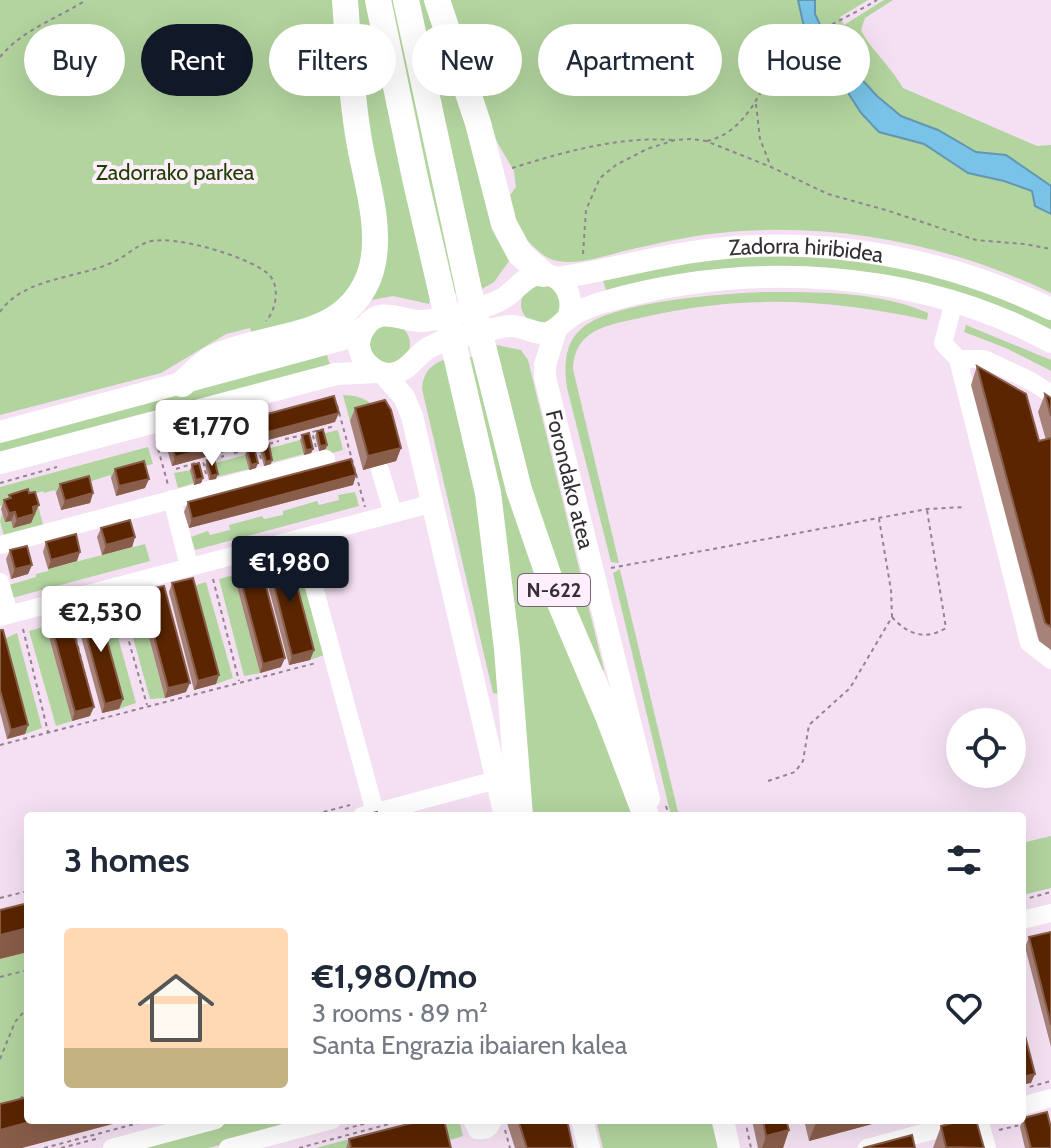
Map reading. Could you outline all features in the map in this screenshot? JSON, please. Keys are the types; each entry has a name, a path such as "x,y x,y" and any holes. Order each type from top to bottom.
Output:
{"highway":[{"path":"182,384 211,358 319,327 335,319 355,301 369,277 373,264 374,228 354,113 345,0"},
{"name":"N-622","path":"378,0 441,294 488,493 496,539 520,812"},
{"name":"N-622","path":"406,0 468,287 527,517 644,812"},
{"path":"437,0 478,123 504,224 520,254 550,276"}],"main road":[{"name":"Zadorra hiribidea","path":"550,276 708,249 761,245 812,247 864,252 922,263 979,279 1051,309"},
{"path":"0,432 344,339 387,314 424,321 493,304 513,292 528,277 550,276 570,295 571,310 562,324 541,333 512,326 492,329 439,343 421,353 405,370 336,374 0,463"},
{"name":"Zadorra hiribidea","path":"562,324 592,305 695,282 809,276 875,284 954,302 996,316 1051,342"},
{"name":"Forondako atea","path":"562,324 545,365 545,377 652,812"},
{"path":"366,326 361,336 361,352 369,365 404,397 412,416 504,812"},
{"path":"583,1124 589,1148"},
{"path":"724,1124 729,1148"}],"street":[{"path":"954,302 943,343 958,359 1029,643 1051,660"},
{"path":"958,359 984,359 1051,394"},
{"path":"0,545 320,460"},
{"path":"380,470 393,513"},
{"path":"172,499 189,566"},
{"path":"0,582 4,615 434,503"},
{"path":"303,546 370,812"},
{"path":"382,812 496,780"},
{"path":"1026,919 1051,913"},
{"path":"1026,1113 1051,1098"},
{"path":"112,1148 201,1124"},
{"path":"228,1148 317,1124"},
{"path":"867,1148 978,1131"}],"path":[{"path":"0,57 9,46 46,20 86,0"},
{"path":"509,168 564,152 645,138 706,141 720,138 739,124 756,102 778,61 877,0"},
{"path":"756,102 760,139 771,167"},
{"path":"582,262 586,210 600,178 616,165 647,149 675,140"},
{"path":"706,141 828,194 976,240 1051,249"},
{"path":"0,312 8,300 28,289 111,263 149,241 188,242 244,260 269,273 276,287 275,305 270,317 261,326"},
{"path":"337,407 366,509"},
{"path":"320,460 312,432 335,426"},
{"path":"285,439 308,433 320,460"},
{"path":"156,440 172,499"},
{"path":"262,475 258,447 279,441"},
{"path":"234,453 253,448 262,475"},
{"path":"207,490 203,461 224,456"},
{"path":"176,469 198,462 207,490"},
{"path":"594,571 927,509 965,507"},
{"path":"892,617 903,630 918,636 946,628 927,509"},
{"path":"768,781 795,772 803,761 809,725 850,688 892,617 891,590 879,518"},
{"path":"213,577 240,683"},
{"path":"118,602 147,707"},
{"path":"68,610 93,706"},
{"path":"23,629 48,732"},
{"path":"0,745 332,659"},
{"path":"0,898 24,892"},
{"path":"1026,899 1051,892"},
{"path":"1026,938 1036,935"},
{"path":"0,977 24,971"},
{"path":"0,1059 15,1022 24,1012"},
{"path":"1026,1088 1051,1081"},
{"path":"13,1108 24,1096"},
{"path":"44,1148 135,1124"},
{"path":"299,1148 389,1124"},
{"path":"503,1124 510,1148"},
{"path":"746,1124 751,1148"},
{"path":"978,1131 1017,1125"}],"green space":[{"name":"Zadorrako parkea","path":"0,0 334,0 337,24 269,24 269,96 346,96 367,261 340,307 254,339 250,328 226,334 161,373 0,415"},
{"path":"350,0 366,0 371,24 352,24"},
{"path":"389,0 396,0 412,73 412,96 417,96 460,291 452,294 396,24"},
{"path":"418,0 432,0 439,24 423,24"},
{"path":"446,0 868,0 840,17 844,24 738,24 738,96 870,96 870,44 903,88 1037,146 1051,145 1051,293 972,261 931,249 889,240 804,230 696,236 583,261 566,262 549,258 528,241 523,245 513,226 510,195 516,187 514,171 497,142 480,96 522,96 522,24 455,24"},
{"path":"884,0 893,0 865,18 863,24 846,24"},
{"path":"359,96 387,96 429,304 393,296 366,301 376,282"},
{"path":"439,96 462,96 512,257 494,282 482,289"},
{"path":"794,251 904,265 1051,315 1051,336 844,274 608,295 602,278 652,265"},
{"path":"541,284 555,290 561,304 555,318 541,324 527,318 521,304 527,290"},
{"path":"763,292 826,293 889,300 928,313 927,320 855,307 752,302 644,317 608,326 588,336 575,355 573,369 619,563 611,562 567,388 566,364 571,342 581,329 596,319 617,312 668,301"},
{"path":"390,324 404,330 410,344 404,358 390,364 376,358 370,344 376,330"},
{"path":"966,325 1051,360 1051,371 1006,348 964,332"},
{"path":"496,345 521,350 528,360 602,671 580,623 537,510"},
{"path":"326,351 331,369 0,457 0,438"},
{"path":"476,356 604,734 633,812 529,812 466,358"},
{"path":"443,360 477,502 491,597 498,694 493,693 422,389 428,371"},
{"path":"343,395 367,401 375,407 382,416 392,437 398,461 380,414 350,421"},
{"path":"338,430 343,450 328,454 322,434"},
{"path":"300,440 304,454 270,463 267,449"},
{"path":"148,447 153,464 140,467 141,470 111,478 110,475 56,493 55,490 43,491 0,506 0,487"},
{"path":"245,455 249,469 216,477 212,464"},
{"path":"191,470 194,483 178,488 174,473"},
{"path":"355,492 359,506 195,550 191,537 208,531 210,535 230,530 229,525 262,516 264,519 283,515 283,511 317,501 319,505 339,500 338,495"},
{"path":"33,505 39,509 43,525 4,536 0,521 2,513 5,522 11,521 14,528"},
{"path":"145,544 150,561 12,598 9,585 36,577 36,574 48,569"},
{"path":"301,558 327,654 310,660 285,561"},
{"path":"620,569 678,812 670,812 613,573"},
{"path":"234,575 260,673 244,676 219,579"},
{"path":"206,582 233,678 216,684 190,587"},
{"path":"139,600 165,698 150,699 124,605"},
{"path":"110,608 136,703 119,709 94,614"},
{"path":"46,626 72,721 56,726 29,631"},
{"path":"17,633 42,728 25,734 0,641"},
{"path":"1051,836 1051,888 1026,894 1026,842"},
{"path":"24,953 24,1121 0,1128 0,959"},
{"path":"223,1124 298,1124 208,1148 142,1146"},
{"path":"406,1124 442,1124 344,1148 316,1148"},
{"path":"442,1124 460,1124 463,1136 447,1141"},
{"path":"597,1124 712,1124 718,1148 603,1148"}],"water":[{"path":"798,0 815,0 815,14 820,24 803,24"},
{"path":"870,88 901,116 938,130 976,152 1006,155 1051,186 1051,214 1035,206 1032,191 968,173 924,144 879,132 850,96 870,96"}],"building":[{"path":"977,366 1026,394 1039,441 1051,438 1051,627 1045,623"},
{"path":"1045,394 1051,398 1051,416"},
{"path":"334,396 339,413 175,457 171,440"},
{"path":"385,400 391,410 401,448 368,456 355,408"},
{"path":"323,430 327,445 320,446 317,431"},
{"path":"309,433 313,449 306,450 302,435"},
{"path":"269,445 272,460 266,462 262,446"},
{"path":"254,448 258,463 251,465 247,450"},
{"path":"214,459 218,474 211,476 207,461"},
{"path":"351,459 356,475 192,519 188,502"},
{"path":"144,461 149,479 119,486 115,469"},
{"path":"199,463 203,478 196,480 192,465"},
{"path":"89,476 93,493 65,501 60,484"},
{"path":"28,489 29,493 35,492 39,505 33,507 34,514 17,519 15,512 9,513 4,500 11,498 9,495"},
{"path":"130,520 135,537 106,545 101,528"},
{"path":"76,534 80,552 51,560 46,542"},
{"path":"27,546 32,565 15,569 10,550"},
{"path":"288,552 314,650 292,656 267,558"},
{"path":"259,560 285,658 263,664 237,566"},
{"path":"193,578 219,675 198,681 172,583"},
{"path":"164,586 190,683 168,688 142,591"},
{"path":"97,604 123,699 105,704 79,609"},
{"path":"68,612 94,707 75,712 49,617"},
{"path":"0,630 3,630 28,725 11,730 0,690"},
{"path":"24,904 24,929 0,935 0,910"},
{"path":"1051,932 1051,1025 1029,937"},
{"path":"1026,1039 1035,1074 1026,1076"},
{"path":"24,1098 24,1124 0,1130 0,1104"},
{"path":"1047,1112 1051,1148 1031,1148 1025,1124 1026,1117"},
{"path":"408,1124 445,1124 451,1148 351,1148 349,1139"},
{"path":"519,1124 568,1124 573,1148 527,1148"},
{"path":"764,1124 787,1124 789,1130 766,1136"},
{"path":"977,1124 984,1148 946,1147 941,1126"},
{"path":"912,1135 915,1148 863,1148"}]}
